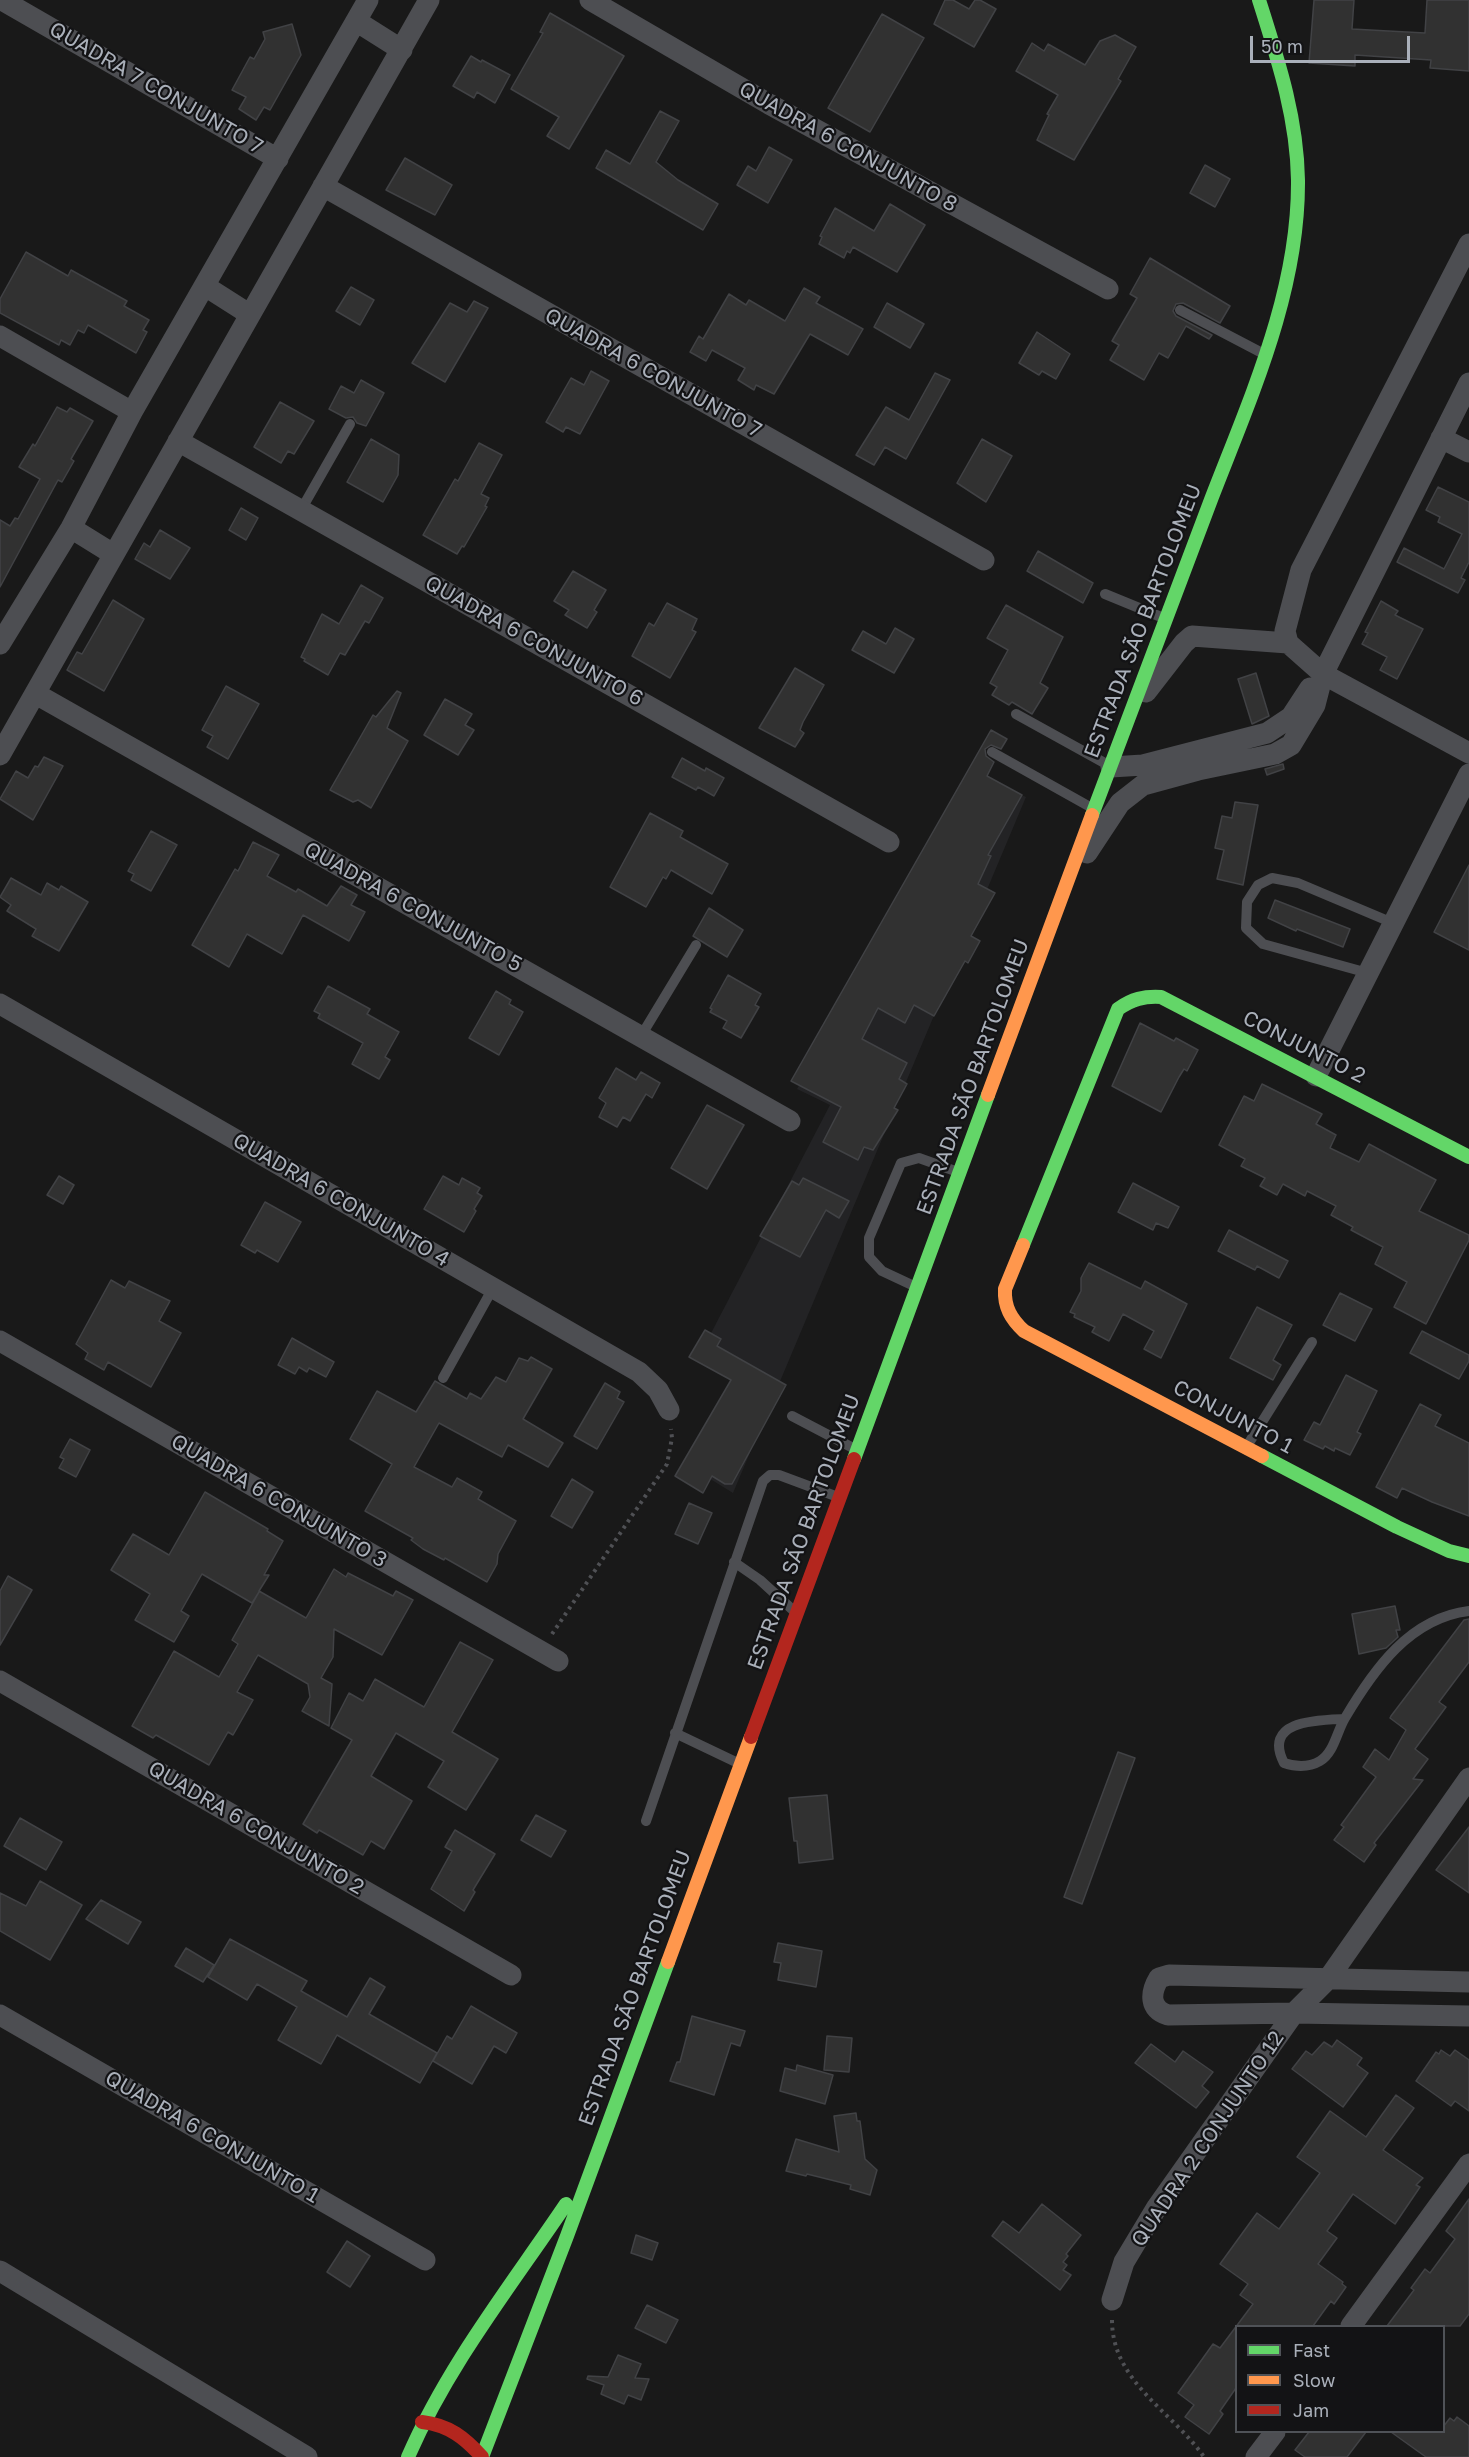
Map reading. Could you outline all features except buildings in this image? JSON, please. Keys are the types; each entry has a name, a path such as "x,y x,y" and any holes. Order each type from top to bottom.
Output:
{"street":[{"name":"QUADRA 7 CONJUNTO 7","path":"2,0 278,159"},
{"path":"0,644 71,528 132,412 368,0"},
{"path":"0,755 429,0"},
{"name":"QUADRA 6 CONJUNTO 8","path":"590,0 769,104 1108,289"},
{"name":"ESTRADA SÃO BARTOLOMEU","path":"482,2457 1066,884 1266,355 1292,261 1298,175 1294,126 1287,86 1259,0"},
{"path":"356,21 402,50"},
{"name":"QUADRA 6 CONJUNTO 7","path":"323,186 984,560"},
{"path":"1286,637 1301,570 1469,244"},
{"path":"205,286 249,314"},
{"path":"0,336 132,412"},
{"path":"1066,884 1120,803 1143,785 1198,770 1275,754 1291,745 1315,705 1323,674 1469,383"},
{"path":"1441,438 1469,452"},
{"name":"QUADRA 6 CONJUNTO 6","path":"178,441 889,842"},
{"path":"71,528 113,554"},
{"path":"1166,619 1286,637 1323,674 1469,753"},
{"path":"1132,711 1184,643 1192,636 1286,637"},
{"path":"1111,766 1143,765 1267,733 1290,717 1310,687 1323,674"},
{"name":"QUADRA 6 CONJUNTO 5","path":"36,694 790,1120"},
{"path":"1316,1076 1469,774"},
{"name":"CONJUNTO 2","path":"1005,1289 1118,1009 1133,999 1161,997 1469,1157"},
{"name":"QUADRA 6 CONJUNTO 4","path":"0,1004 639,1372 658,1390 669,1410"},
{"name":"CONJUNTO 1","path":"1005,1289 1004,1301 1007,1311 1024,1331 1397,1527 1449,1551 1469,1556"},
{"name":"QUADRA 6 CONJUNTO 3","path":"0,1341 549,1656"},
{"name":"QUADRA 6 CONJUNTO 2","path":"0,1681 511,1975"},
{"name":"QUADRA 2 CONJUNTO 12","path":"1112,2300 1124,2262 1157,2207 1294,2013 1328,1978 1469,1778"},
{"path":"1469,1982 1169,1975 1159,1978 1154,1986 1153,2005 1159,2012 1168,2014 1294,2013 1469,2016"},
{"name":"QUADRA 6 CONJUNTO 1","path":"0,2015 425,2260"},
{"name":"ESTRADA SÃO BARTOLOMEU","path":"408,2457 422,2422 467,2343 541,2241 596,2155"},
{"path":"1352,2325 1469,2164"},
{"path":"0,2271 307,2457"},
{"path":"422,2422 437,2423 457,2431 482,2457"},
{"path":"1256,2457 1274,2433"}],"lane":[{"path":"1180,310 1266,355"},
{"path":"301,510 350,424"},
{"path":"1105,594 1166,619"},
{"path":"1016,714 1111,766"},
{"path":"992,752 1094,810"},
{"path":"1368,973 1263,944 1246,928 1247,902 1258,885 1272,878 1298,883 1393,923"},
{"path":"641,1036 696,945"},
{"path":"917,1287 882,1271 869,1257 869,1238 901,1163 919,1158 960,1172"},
{"path":"443,1378 493,1288"},
{"path":"1246,1448 1312,1342"},
{"path":"792,1416 857,1450"},
{"path":"646,1821 763,1481 770,1475 779,1475 840,1497"},
{"path":"734,1562 760,1580 796,1613"},
{"path":"1344,1719 1307,1721 1292,1725 1281,1738 1279,1753 1284,1763 1298,1767 1321,1760 1333,1743 1344,1719 1390,1653 1420,1627 1450,1613 1469,1611"},
{"path":"675,1733 740,1764"}],"path":[{"path":"549,1656 667,1464 672,1438 669,1410"},
{"path":"1112,2300 1112,2330 1124,2366 1147,2398 1195,2444 1204,2457"}],"shaded area":[{"path":"968,771 1026,797 733,1493 686,1464 737,1382 697,1360 830,1105 797,1089"}],"traffic: fast":[{"path":"1092,815 1257,382 1282,302 1296,221 1297,157 1290,111 1259,0"},
{"path":"1023,1245 1118,1009 1144,998 1161,997 1469,1157"},
{"path":"854,1459 988,1095"},
{"path":"1262,1456 1397,1527 1449,1551 1469,1556"},
{"path":"482,2457 567,2236 668,1962"},
{"path":"408,2457 424,2423 461,2358 566,2204"}],"traffic: slow":[{"path":"988,1095 1092,815"},
{"path":"1023,1245 1005,1289 1005,1295 1009,1312 1024,1331 1262,1456"},
{"path":"668,1962 751,1737"}],"traffic: jam":[{"path":"751,1737 854,1459"},
{"path":"422,2422 448,2429 482,2457"}]}
